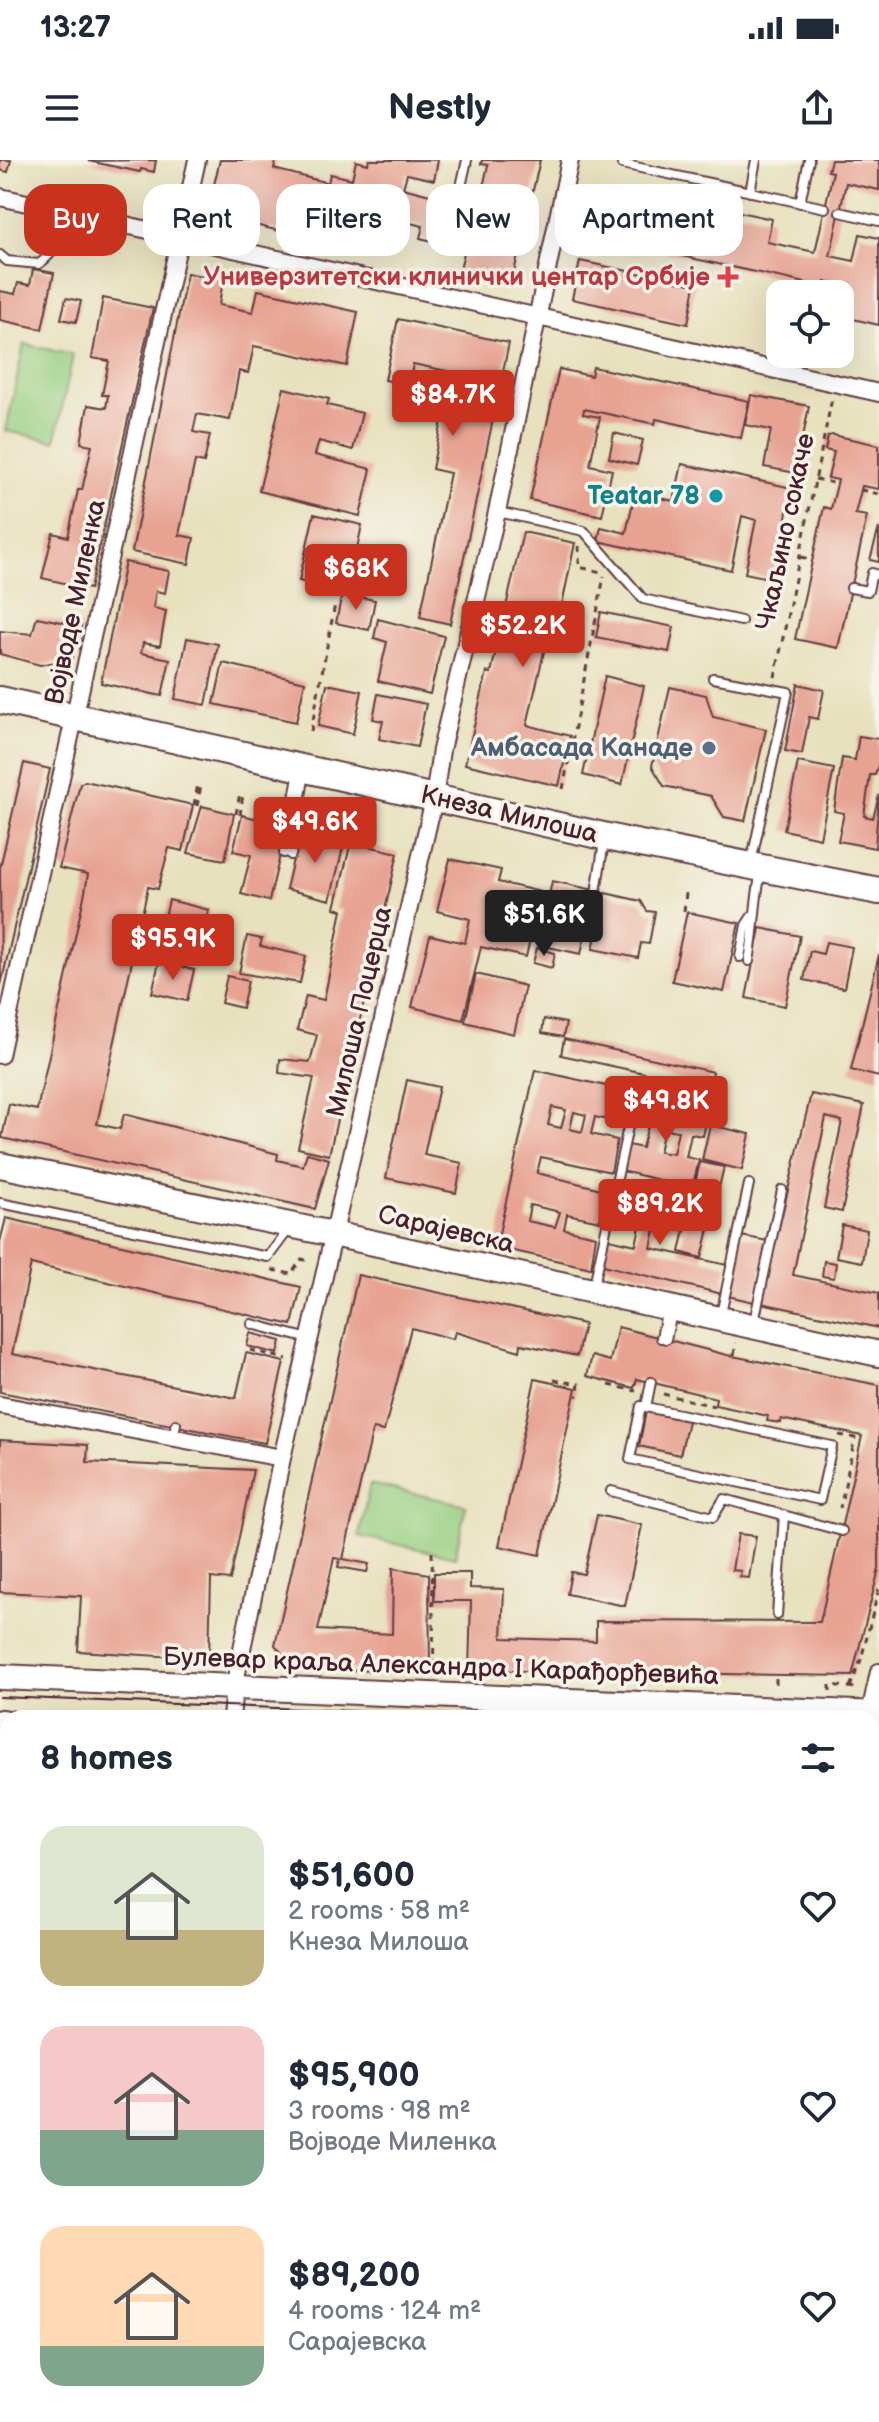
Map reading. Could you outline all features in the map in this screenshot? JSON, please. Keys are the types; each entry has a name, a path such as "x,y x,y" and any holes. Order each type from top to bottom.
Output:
{"main road":[{"name":"Кнеза Милоша","path":"0,700 605,837 879,891"},
{"name":"Сарајевска","path":"0,1165 720,1319 745,1334 879,1354"},
{"name":"Булевар краља Александра I Карађорђевића","path":"0,1677 694,1710"}],"street":[{"name":"Војводе Миленка","path":"192,184 197,160"},
{"name":"Милоша Поцерца","path":"232,1710 282,1458 434,799 441,750 497,512 570,160"},
{"path":"0,197 24,203"},
{"name":"Војводе Миленка","path":"0,1055 176,256"},
{"path":"260,256 879,393"},
{"path":"6,1402 174,1431 282,1458"},
{"path":"875,1710 879,1672"}],"lane":[{"path":"462,184 467,160"},
{"path":"623,160 622,164 825,208"},
{"path":"750,192 756,160"},
{"path":"800,203 809,160"},
{"path":"840,212 879,221"},
{"path":"0,255 7,261 39,264 50,256"},
{"path":"497,512 584,531 643,599 741,621"},
{"path":"851,588 868,591 872,573 879,576"},
{"path":"713,678 788,692 756,865 752,916 746,925 744,959"},
{"path":"288,854 302,769"},
{"path":"592,918 605,837"},
{"path":"593,1291 634,1099"},
{"path":"720,1319 749,1184"},
{"path":"745,1334 782,1190"},
{"path":"0,1203 268,1257 291,1225"},
{"path":"663,1339 670,1308"},
{"path":"252,1324 309,1339"},
{"path":"649,1407 654,1383"},
{"path":"641,1406 649,1407 832,1446 820,1500 630,1459 641,1406"},
{"path":"611,1491 713,1517 724,1499 842,1531"},
{"path":"777,1615 784,1515"}],"path":[{"name":"Чкаљино сокаче","path":"772,688 836,383"},
{"path":"815,479 837,484"},
{"path":"861,490 879,494"},
{"path":"563,789 605,573 579,567 580,536"},
{"path":"799,557 813,560"},
{"path":"311,731 335,604"},
{"path":"196,805 199,784"},
{"path":"238,814 241,794"},
{"path":"684,911 686,893"},
{"path":"302,1259 314,1262"},
{"path":"734,1355 745,1334"},
{"path":"250,1350 290,1360"},
{"path":"554,1380 579,1384 577,1397"},
{"path":"609,1385 626,1389"},
{"path":"854,1444 860,1445"},
{"path":"432,1552 434,1675"},
{"path":"850,1687 861,1660 879,1588"},
{"path":"776,1675 776,1684"},
{"path":"830,1694 830,1685 857,1688"}],"green space":[{"path":"24,344 73,355 55,441 6,431"},
{"path":"370,1484 466,1505 455,1557 359,1536"}],"building":[{"path":"0,160 11,160 8,172 0,170"},
{"path":"156,160 154,172 88,161"},
{"path":"220,160 276,160 274,169 328,183 330,174 352,179 356,161 368,164 369,160 438,160 434,180 407,174 404,184 276,184 276,230 260,226 260,184 214,184"},
{"path":"482,160 540,160 534,184 484,184 488,165 481,164"},
{"path":"831,160 879,160 879,190 846,183 830,256 854,261 860,234 879,238 879,325 854,319 854,280 792,280 682,256 743,256 743,213 772,219 767,242 815,252 833,172 828,171"},
{"path":"410,190 426,194 426,239 420,238 423,226 410,223"},
{"path":"463,256 518,256 511,285 459,273"},
{"path":"580,261 695,285 688,324 572,299"},
{"path":"33,269 54,273 42,329 0,320 0,291 15,294 18,283 30,285"},
{"path":"187,273 223,280 219,305 253,312 258,290 358,312 347,366 254,346 248,373 239,371 230,420 197,414 193,432 210,435 204,463 195,461 179,535 194,538 189,564 132,552"},
{"path":"66,298 81,301 76,322 61,319"},
{"path":"103,298 153,308 90,589 42,578 53,533 68,537 78,490 82,490 92,445 81,443 88,405 106,408 108,395 102,395 109,361 92,358"},
{"path":"398,319 509,343 450,624 420,617 450,473 432,469 452,372 413,364 409,385 385,380"},
{"path":"593,367 749,401 741,438 656,419 655,424 584,409 583,414 600,417 590,465 612,470 602,516 530,500 559,369 591,376"},
{"path":"284,388 329,399 327,405 362,413 353,450 319,441 315,455 371,469 360,516 259,491"},
{"path":"751,395 809,406 796,473 764,467 771,430 745,425"},
{"path":"614,433 643,440 637,465 609,458"},
{"path":"828,436 879,445 879,489 862,486 855,514 867,516 838,648 795,639 824,507 831,509 838,480 828,478 834,452 825,450"},
{"path":"682,464 792,488 773,579 745,573 756,520 742,516 731,570 598,541 601,527 626,533 635,493 674,501"},
{"path":"314,514 362,525 348,591 299,581"},
{"path":"879,528 879,562 870,560"},
{"path":"523,532 575,543 559,619 552,617 527,725 570,736 559,786 465,764 487,672 491,673"},
{"path":"125,562 169,571 165,593 156,591 153,608 166,611 160,646 143,643 141,653 170,659 162,696 101,683"},
{"path":"342,594 375,600 369,630 336,623"},
{"path":"601,612 674,627 669,652 596,637"},
{"path":"37,617 81,626 72,659 40,665 0,654 0,631 32,634"},
{"path":"378,619 444,636 430,694 378,681 387,642 374,638"},
{"path":"187,638 218,644 206,705 175,699"},
{"path":"223,663 305,682 296,722 214,704"},
{"path":"605,676 644,686 622,785 583,775"},
{"path":"327,684 362,691 353,734 318,726"},
{"path":"798,684 824,690 818,719 809,717 802,754 785,751"},
{"name":"Амбасада Канаде","path":"670,687 706,695 713,717 766,729 745,821 724,817 711,796 664,786 652,766"},
{"path":"378,694 426,704 417,747 379,739 383,721 373,719"},
{"path":"859,736 879,739 879,763 875,775 870,775 864,816 873,818 879,795 875,848 838,841 844,813 834,811 842,758 855,760"},
{"path":"798,762 834,769 820,838 784,830"},
{"path":"24,763 50,769 1,985 0,868"},
{"path":"85,781 193,805 183,851 169,848 158,889 148,887 97,1124 120,1129 124,1114 278,1154 277,1160 303,1166 307,1153 329,1159 315,1209 2,1138 9,1104 37,1110 88,874 59,868 80,784"},
{"path":"202,806 234,814 225,860 188,853"},
{"path":"242,815 287,826 269,901 241,894 251,855 233,851"},
{"path":"300,830 345,840 330,900 286,889"},
{"path":"351,842 398,853 329,1155 298,1148 314,1078 279,1073 280,1059 310,1062 317,1035 297,1030 306,996 324,1000 342,910 335,908"},
{"path":"450,859 501,870 498,882 541,892 526,957 481,947 463,1020 412,1007 430,935 465,943 470,919 437,911"},
{"path":"552,881 594,890 581,954 539,945"},
{"path":"605,893 641,901 647,911 655,912 649,944 641,943 638,958 593,949"},
{"path":"169,900 209,910 196,963 180,959 183,944 160,939"},
{"path":"687,912 739,923 724,992 672,981"},
{"path":"760,928 800,936 785,1006 746,998"},
{"path":"247,936 262,939 260,946 306,956 300,983 239,973"},
{"path":"826,942 852,947 844,988 804,980 810,951 823,954"},
{"path":"537,948 555,953 552,968 533,963"},
{"path":"879,955 879,1077 851,1070"},
{"path":"159,962 194,970 187,1001 152,993"},
{"path":"476,974 525,986 514,1034 465,1022"},
{"path":"227,976 248,981 242,1008 221,1003"},
{"path":"544,1019 566,1023 563,1037 542,1033"},
{"path":"564,1039 713,1072 709,1087 561,1055"},
{"path":"535,1070 628,1091 622,1123 595,1117 591,1134 617,1140 611,1172 541,1157 537,1173 605,1190 600,1221 567,1214 564,1229 596,1236 591,1268 496,1247","holes":["552,1107 566,1110 561,1128 548,1125","574,1112 586,1115 582,1132 570,1129","530,1205 560,1212 555,1227 527,1221"]},
{"path":"407,1080 439,1087 424,1155 462,1163 456,1193 386,1178"},
{"path":"811,1094 864,1105 842,1212 824,1208 842,1121 826,1117 793,1275 879,1293 879,1328 761,1303"},
{"path":"639,1100 708,1114 703,1136 691,1134 686,1157 699,1160 692,1188 622,1171 628,1145 642,1148 648,1126 634,1122","holes":["664,1129 678,1131 673,1154 659,1152"]},
{"path":"710,1125 750,1134 742,1170 702,1160"},
{"path":"700,1162 724,1167 702,1258 680,1252"},
{"path":"619,1193 689,1208 683,1230 656,1225 651,1248 727,1265 722,1294 603,1265 609,1239 636,1245 641,1222 614,1216"},
{"path":"6,1218 301,1287 292,1325 31,1264 12,1354 236,1398 246,1353 284,1362 265,1443 0,1392 0,1242"},
{"path":"842,1225 867,1230 862,1262 836,1257"},
{"path":"741,1236 768,1241 754,1302 728,1296"},
{"path":"824,1261 836,1263 834,1278 822,1276"},
{"path":"358,1275 584,1324 577,1356 521,1344 520,1351 455,1332 453,1339 411,1328 384,1431 373,1429 343,1559 369,1564 367,1572 338,1567 340,1559 334,1558 318,1630 392,1634 393,1568 429,1574 430,1672 295,1669 275,1645"},
{"path":"618,1327 727,1355 879,1385 879,1569 852,1676 469,1670 471,1601 434,1601 434,1573 470,1573 470,1588 504,1589 502,1638 596,1641 596,1621 820,1622 862,1436 781,1419 781,1423 767,1421 768,1416 715,1405 716,1398 637,1379 634,1388 587,1376 592,1356 610,1361"},
{"path":"250,1333 281,1341 278,1354 247,1346"},
{"path":"535,1379 576,1388 540,1555 499,1546"},
{"path":"646,1412 688,1421 680,1455 639,1446"},
{"path":"0,1440 88,1445 87,1462 253,1470 230,1580 211,1578 209,1659 78,1651 81,1596 0,1592"},
{"path":"597,1515 642,1525 625,1606 567,1594 571,1572 584,1574"},
{"path":"738,1534 756,1536 749,1578 740,1577 741,1571 732,1570"}],"tram line":[{"path":"0,1697 324,1710"}],"place":[{"name":"Универзитетски клинички центар Србије","path":"728,277"},
{"name":"Teatar 78","path":"716,496"},
{"name":"Амбасада Канаде","path":"709,748"}]}
